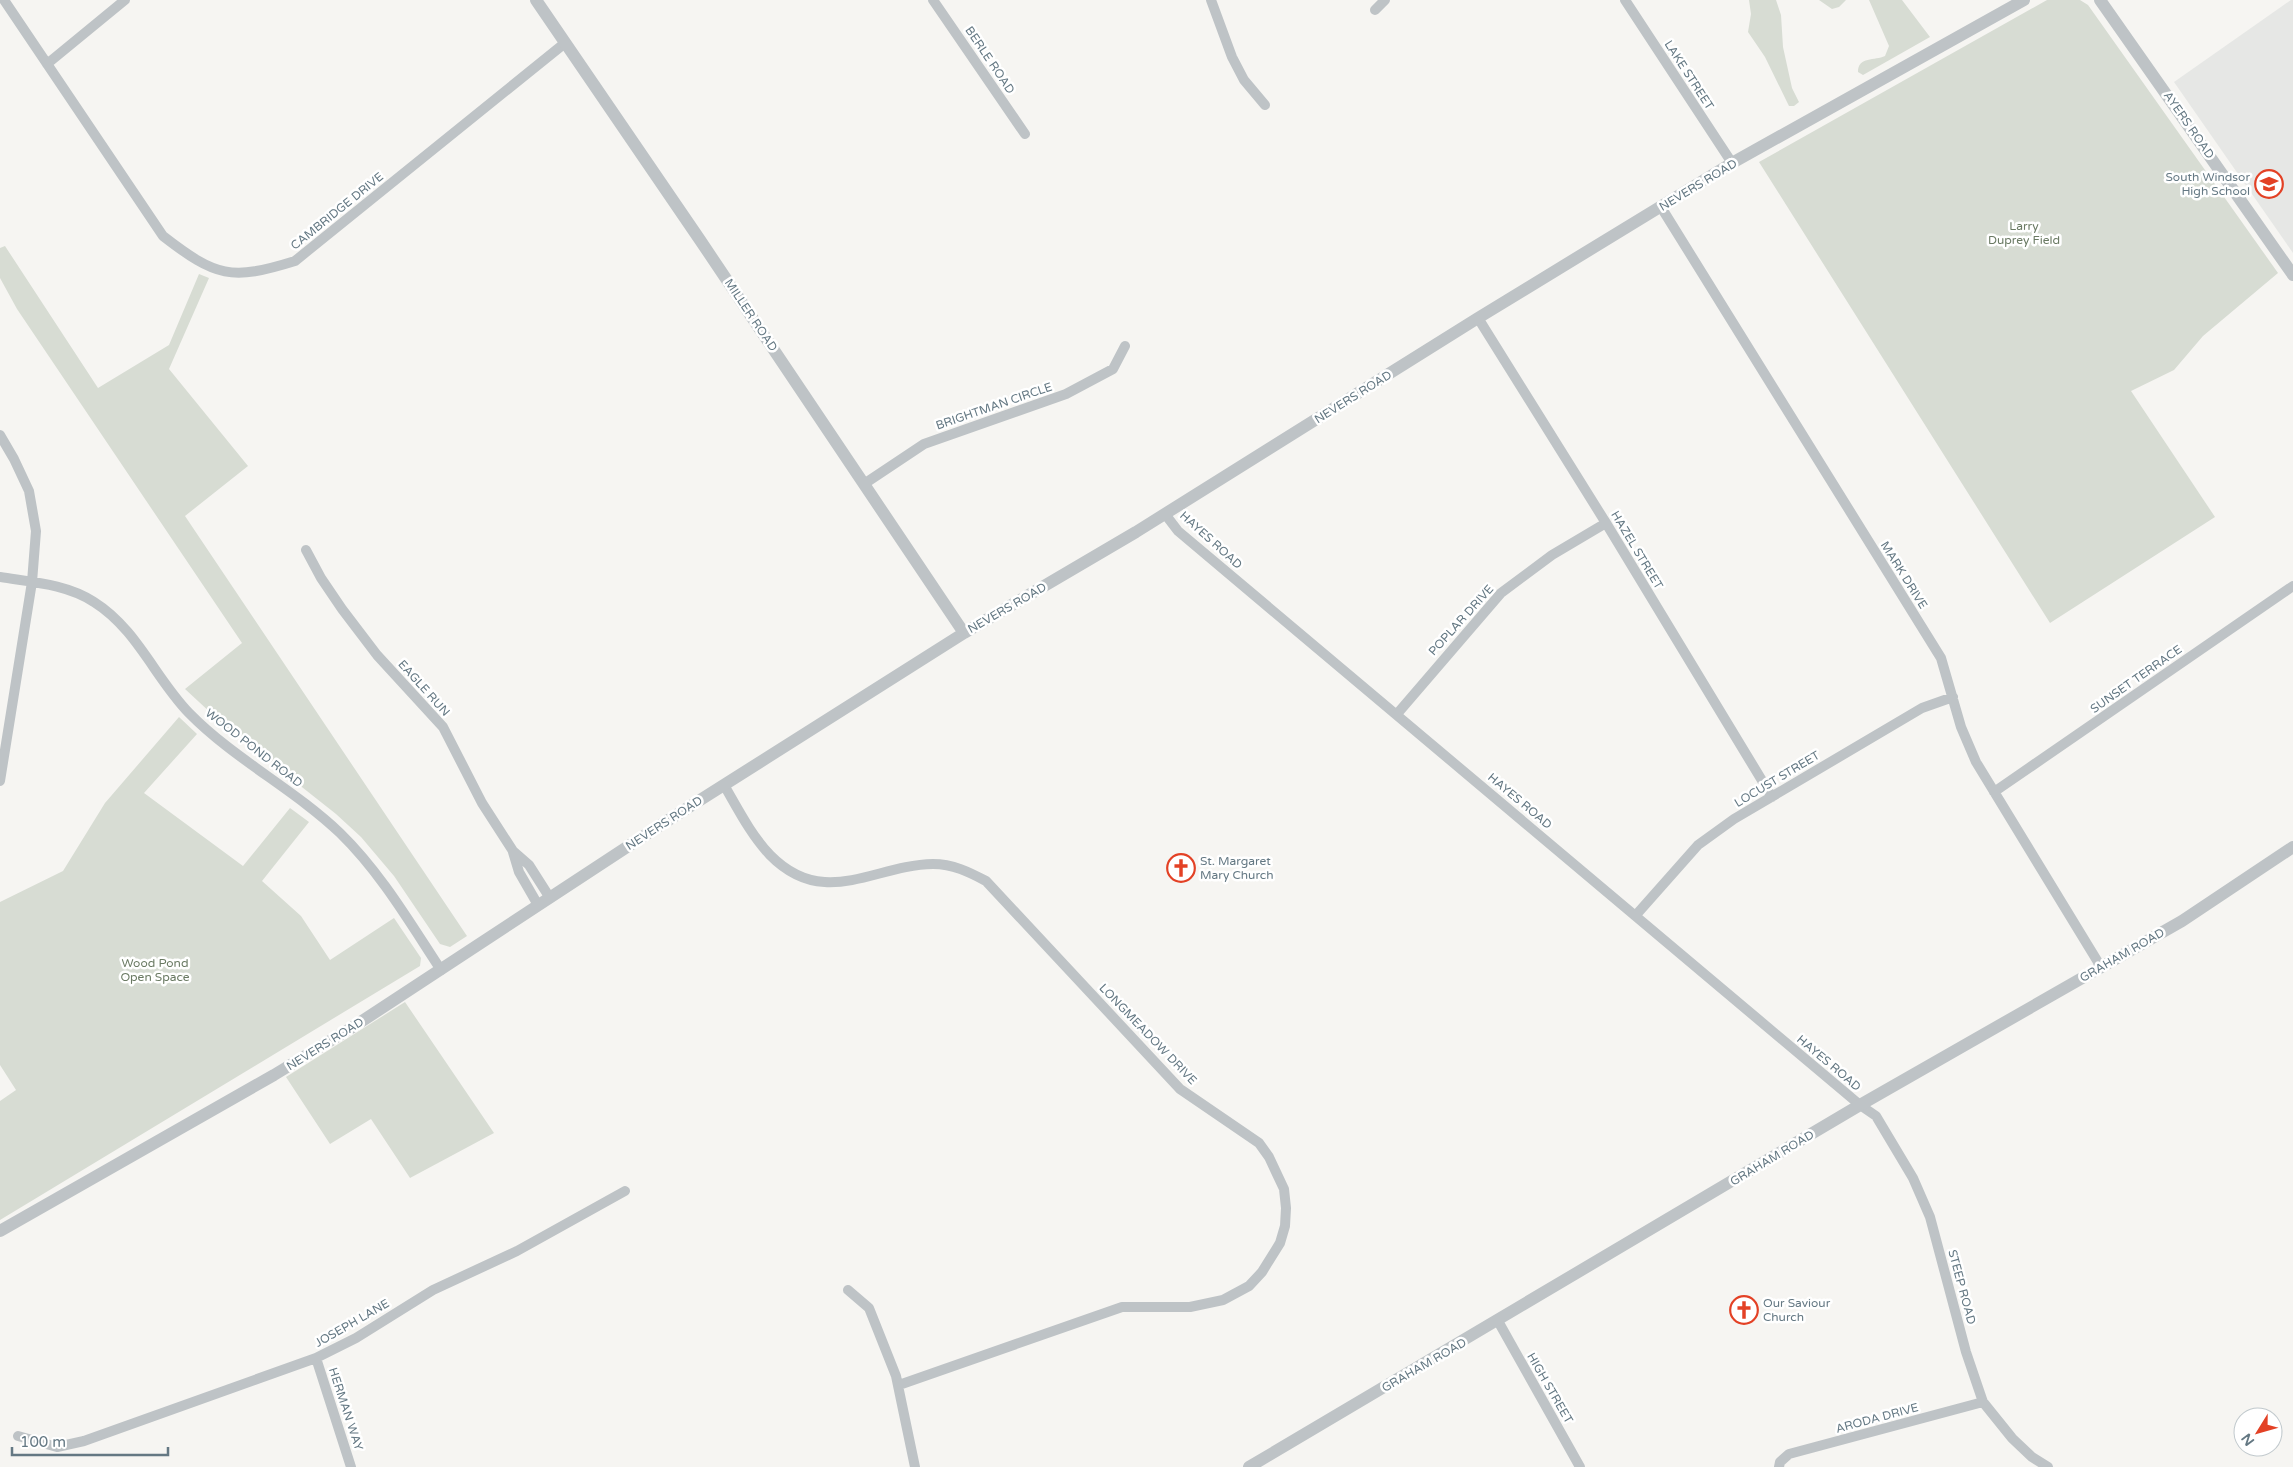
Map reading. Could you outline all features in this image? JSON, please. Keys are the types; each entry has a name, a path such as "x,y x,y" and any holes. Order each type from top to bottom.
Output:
{"street":[{"name":"CAMBRIDGE DRIVE","path":"4,0 163,236 201,263 218,271 242,274 259,272 295,260 565,43"},
{"path":"47,64 125,0"},
{"name":"MILLER ROAD","path":"536,0 964,632"},
{"name":"BERLE ROAD","path":"934,0 1026,134"},
{"path":"1211,0 1244,80 1265,105"},
{"path":"1375,10 1385,0"},
{"name":"LAKE STREET","path":"1624,0 1732,163"},
{"name":"NEVERS ROAD","path":"0,1231 274,1075 441,970 538,905 964,632 1165,514 1478,318 1732,163 2024,0"},
{"name":"AYERS ROAD","path":"2100,0 2293,275"},
{"name":"MARK DRIVE","path":"1661,207 1941,658 1961,727 1976,762 2101,967"},
{"name":"HAZEL STREET","path":"1478,318 1606,523 1772,797"},
{"name":"BRIGHTMAN CIRCLE","path":"864,484 924,444 1066,394 1113,369 1125,346"},
{"path":"0,435 29,491 36,531 32,582 0,781"},
{"name":"HAYES ROAD","path":"1165,514 1178,530 1860,1105"},
{"name":"POPLAR DRIVE","path":"1397,714 1501,593 1552,555 1606,523"},
{"name":"EAGLE RUN","path":"306,550 331,594 377,655 443,727 482,803 513,851 529,866 550,898"},
{"name":"WOOD POND ROAD","path":"0,577 32,582 78,593 112,614 140,646 164,682 189,713 218,738 308,806 340,833 365,859 441,970"},
{"name":"SUNSET TERRACE","path":"1994,792 2293,586"},
{"name":"LOCUST STREET","path":"1636,915 1698,845 1734,819 1922,708 1953,696"},
{"name":"LONGMEADOW DRIVE","path":"724,785 757,840 772,857 803,876 839,883 916,865 934,864 953,866 986,881 1180,1088 1259,1143 1269,1156 1284,1189 1285,1226 1280,1243 1262,1272 1237,1294 1205,1305 1122,1307 899,1385"},
{"name":"GRAHAM ROAD","path":"1249,1467 1860,1105 2182,921 2293,848"},
{"name":"EAGLE RUN","path":"513,851 519,872 538,905"},
{"name":"STEEP ROAD","path":"1860,1105 1876,1116 1913,1178 1930,1218 1966,1352 1984,1402 2012,1438 2032,1457 2048,1467"},
{"name":"JOSEPH LANE","path":"18,1436 57,1447 84,1441 316,1358 356,1338 433,1290 517,1250 625,1191"},
{"path":"848,1290 869,1308 899,1385 915,1467"},
{"name":"HIGH STREET","path":"1498,1321 1580,1467"},
{"name":"HERMAN WAY","path":"316,1358 352,1467"},
{"name":"ARODA DRIVE","path":"1779,1464 1789,1454 1984,1402"}],"shaded area":[{"name":"South Windsor High School","path":"2293,0 2293,253 2174,82"}],"green space":[{"path":"1749,0 1776,0 1781,15 1783,47 1792,88 1799,102 1794,106 1789,106 1765,57 1748,32 1751,14"},
{"path":"1819,0 1846,0 1839,7 1832,9"},
{"path":"1869,0 1902,0 1930,37 1863,75 1858,72 1861,63 1885,56 1889,46"},
{"name":"Larry Duprey Field","path":"2047,0 2080,0 2088,5 2278,273 2203,336 2174,370 2131,391 2215,517 2050,623 1759,162"},
{"path":"5,246 98,388 169,345 199,274 209,278 169,369 248,466 185,516 467,936 450,947 440,944 394,876 361,837 336,814 226,727 185,689 242,643 17,309 0,278 0,248"},
{"name":"Wood Pond Open Space","path":"179,717 197,734 144,793 243,866 290,808 309,822 262,881 301,916 330,960 394,918 421,958 420,966 0,1220 0,1101 16,1090 0,1065 0,902 63,871 105,803"},
{"path":"405,1002 494,1133 410,1178 371,1119 330,1144 286,1077"}],"place":[{"name":"South Windsor High School","path":"2269,184"},
{"name":"St. Margaret Mary Church","path":"1181,868"},
{"name":"Our Saviour Church","path":"1744,1310"}]}
